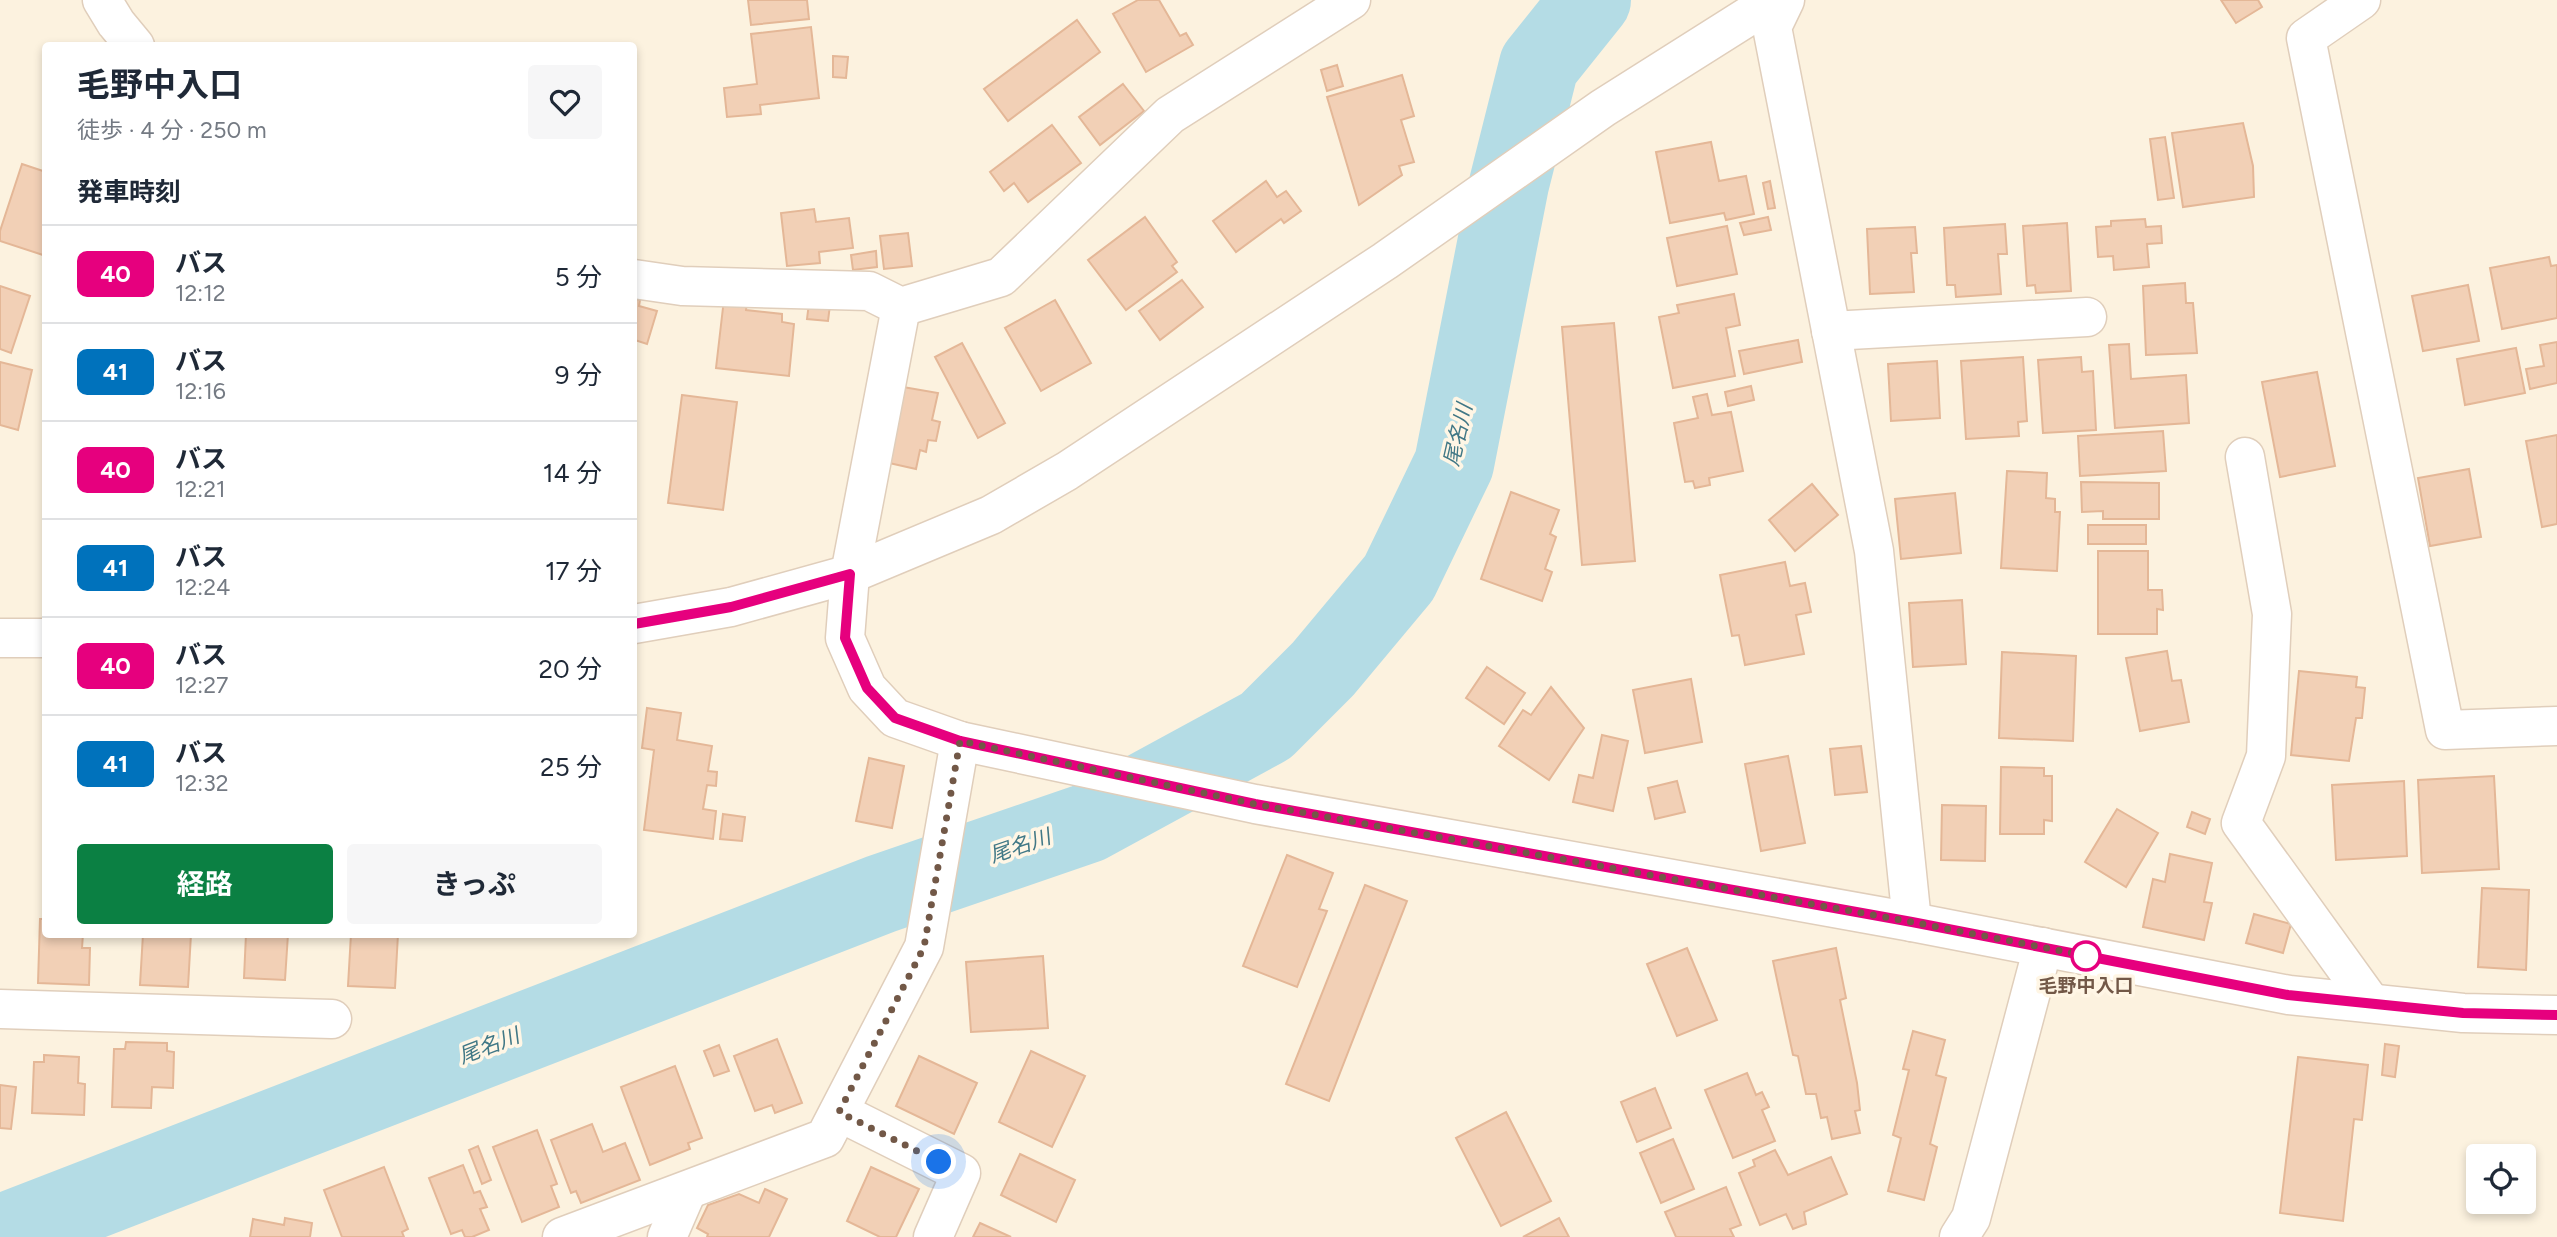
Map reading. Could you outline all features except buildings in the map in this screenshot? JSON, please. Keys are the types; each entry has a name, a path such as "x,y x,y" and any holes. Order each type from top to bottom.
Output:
{"street":[{"path":"102,0 132,42"},
{"path":"637,279 682,286 869,290 901,307 1001,277 1170,116 1351,0"},
{"path":"637,623 731,607 850,574 991,515 1045,484 1385,261 1603,108 1774,0"},
{"path":"1785,0 1772,27 1874,551 1912,922"},
{"path":"2361,0 2306,38 2445,730 2557,726"},
{"path":"901,307 850,574 845,638 867,688 895,718 960,741 1255,804 1912,922 2288,995 2463,1013 2557,1015"},
{"path":"1831,331 2087,317"},
{"path":"2245,457 2272,614 2266,756 2241,823 2371,1003"},
{"path":"0,638 42,638"},
{"path":"562,1237 825,1138 924,947 960,741"},
{"path":"1959,1237 1971,1218 2043,947"},
{"path":"0,1009 332,1019"},
{"path":"839,1112 961,1173 933,1237"},
{"path":"667,1237 687,1191"}],"waterway":[{"name":"尾名川","path":"0,1235 881,894 1088,823 1266,726 1323,669 1399,578 1454,464 1509,184 1539,65 1591,0"}],"bus line":[{"name":"40","path":"637,623 731,607 850,574 845,638 867,688 895,718 960,741 1255,804 1912,922 2288,995 2463,1013 2557,1015"}],"place":[{"name":"毛野中入口","path":"2086,956"}],"route":[{"path":"939,1162 839,1112 924,947 960,741 1255,804 2098,958 2086,956"}]}
